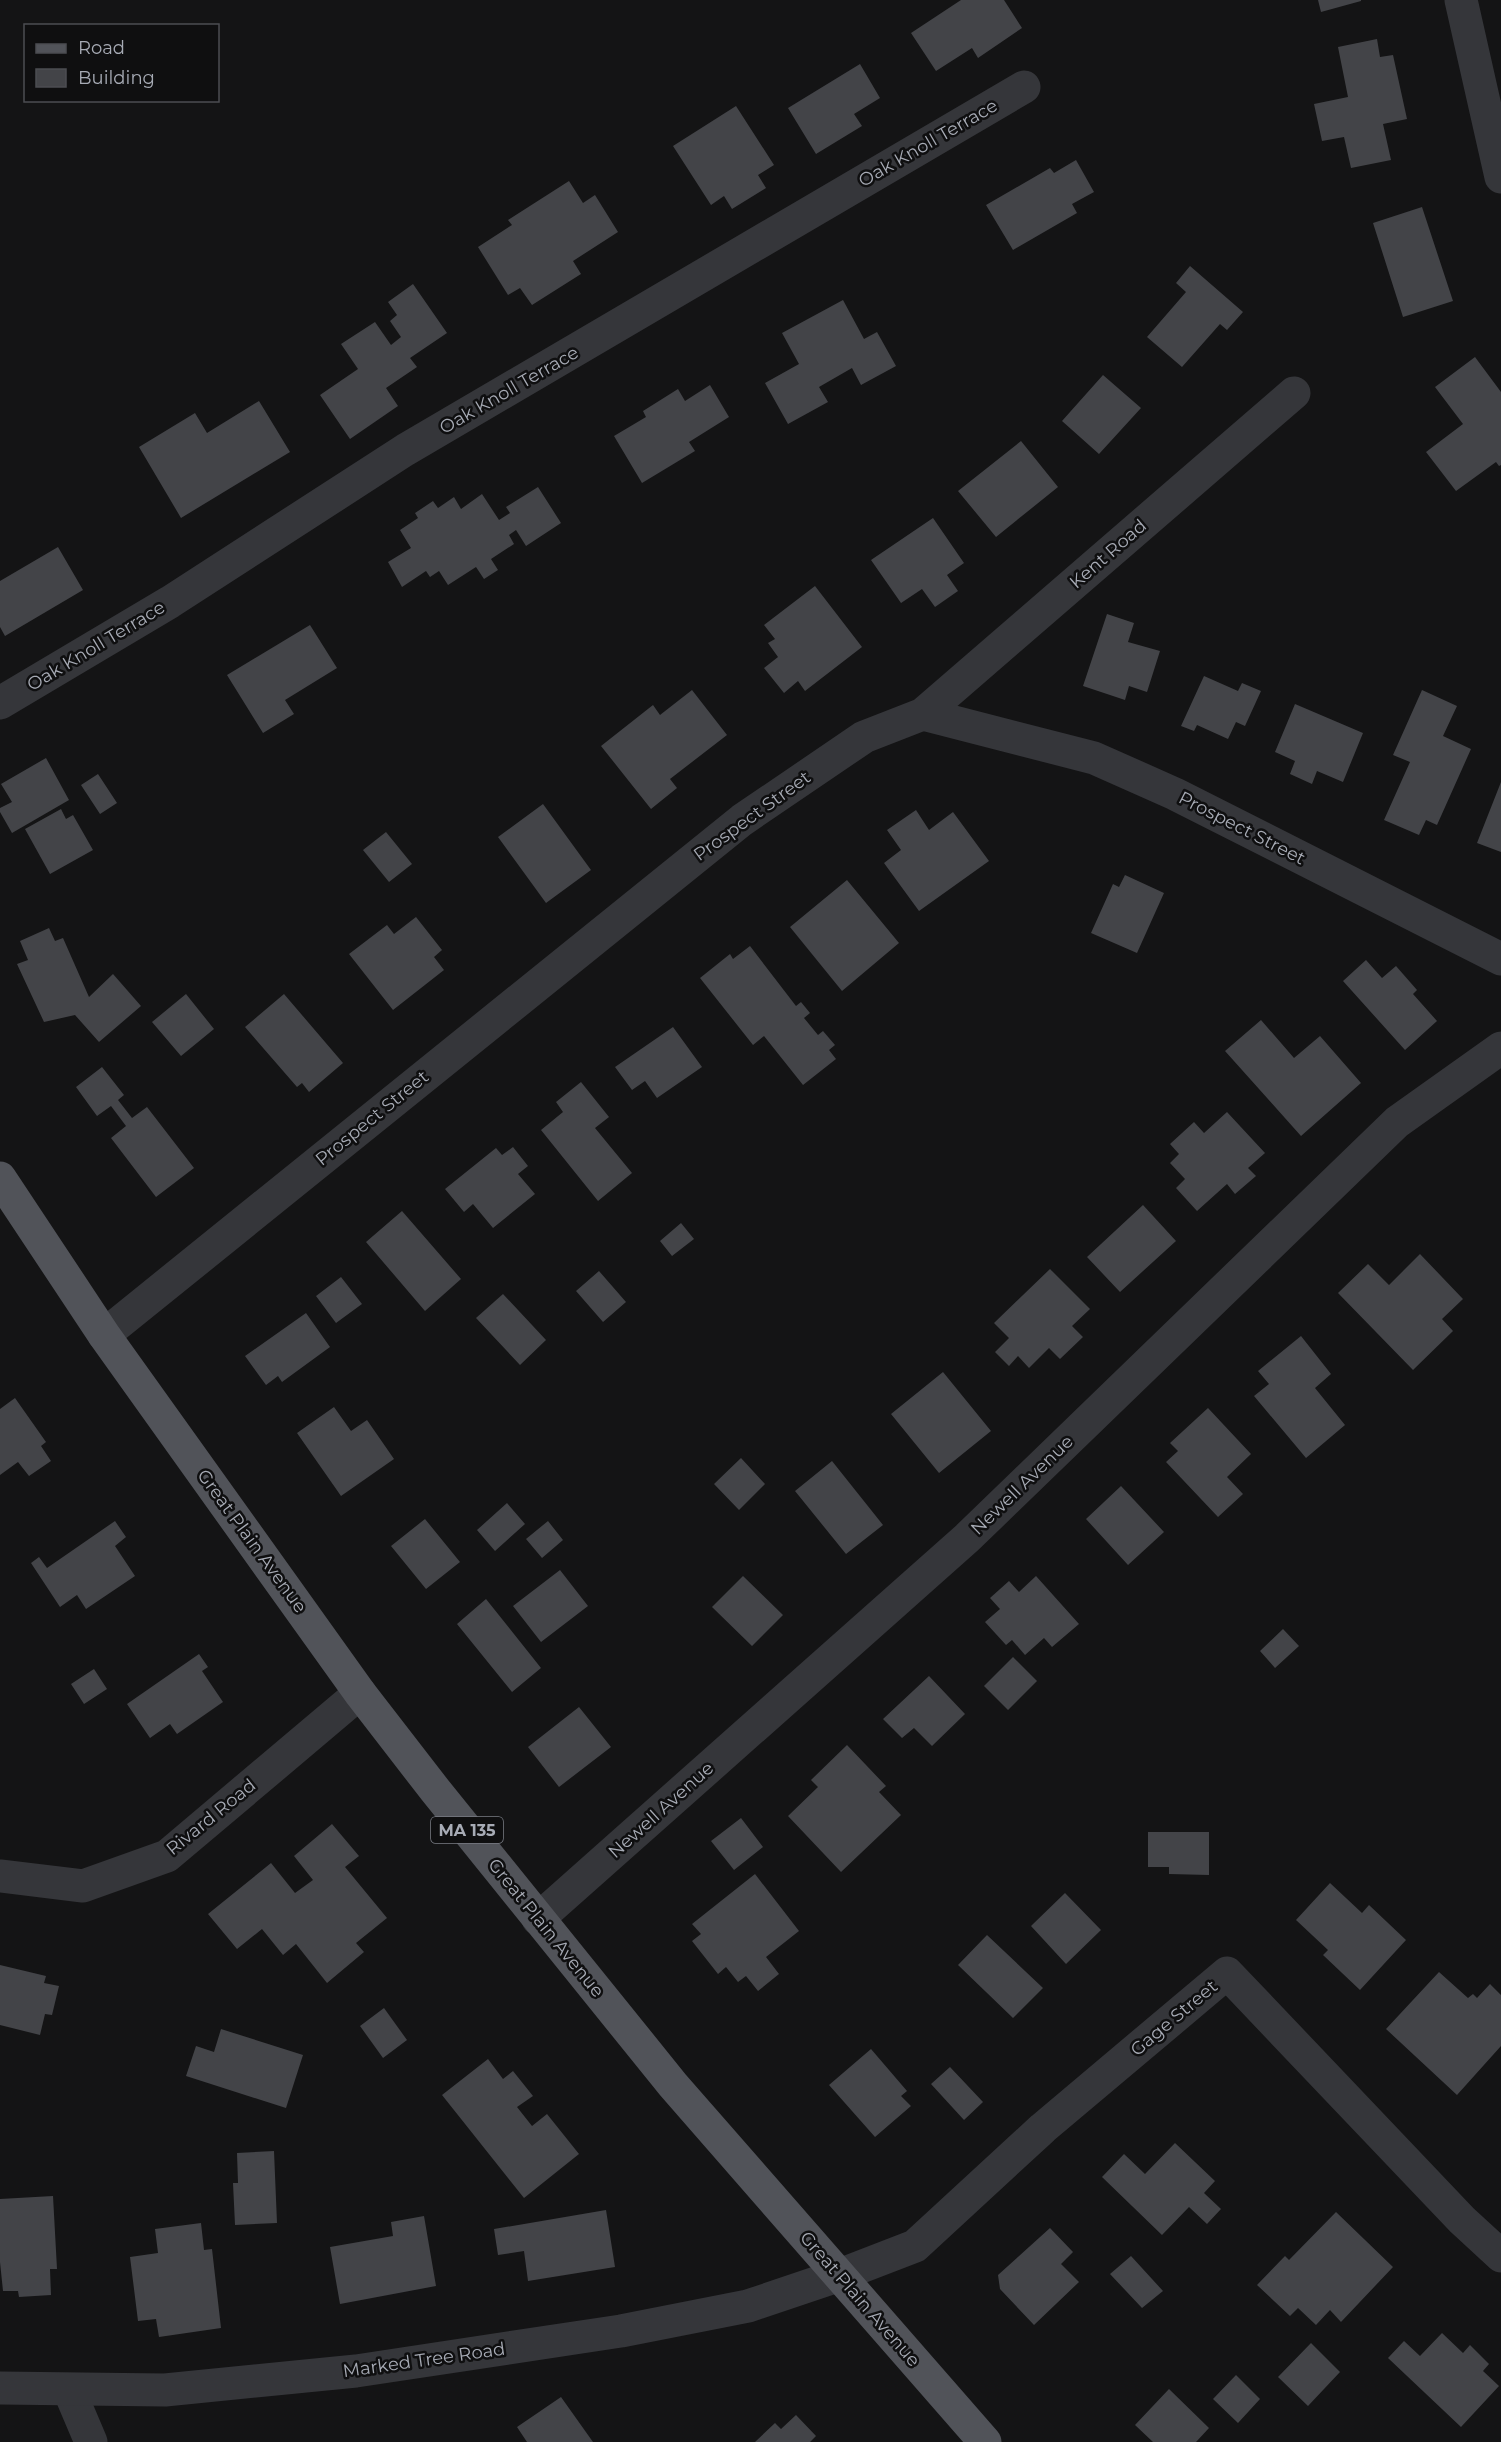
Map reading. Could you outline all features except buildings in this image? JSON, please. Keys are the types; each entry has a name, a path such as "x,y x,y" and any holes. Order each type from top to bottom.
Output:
{"main road":[{"name":"Great Plain Avenue","path":"0,1178 104,1335 360,1693 538,1919 673,2085 985,2442"}],"street":[{"path":"1461,0 1501,177"},
{"name":"Oak Knoll Terrace","path":"0,703 170,602 405,450 1024,87"},
{"name":"Kent Road","path":"923,714 1294,393"},
{"name":"Prospect Street","path":"104,1335 742,820 864,737 923,714 1094,758 1175,794 1501,959"},
{"name":"Newell Avenue","path":"538,1919 967,1538 1397,1122 1501,1048"},
{"name":"Rivard Road","path":"0,1876 83,1886 167,1856 360,1693"},
{"name":"Gage Street","path":"840,2275 915,2246 1043,2128 1227,1973 1462,2220 1501,2256"},
{"name":"Marked Tree Road","path":"0,2388 165,2390 367,2369 621,2331 748,2306 840,2275"},
{"path":"69,2390 91,2442"}]}
